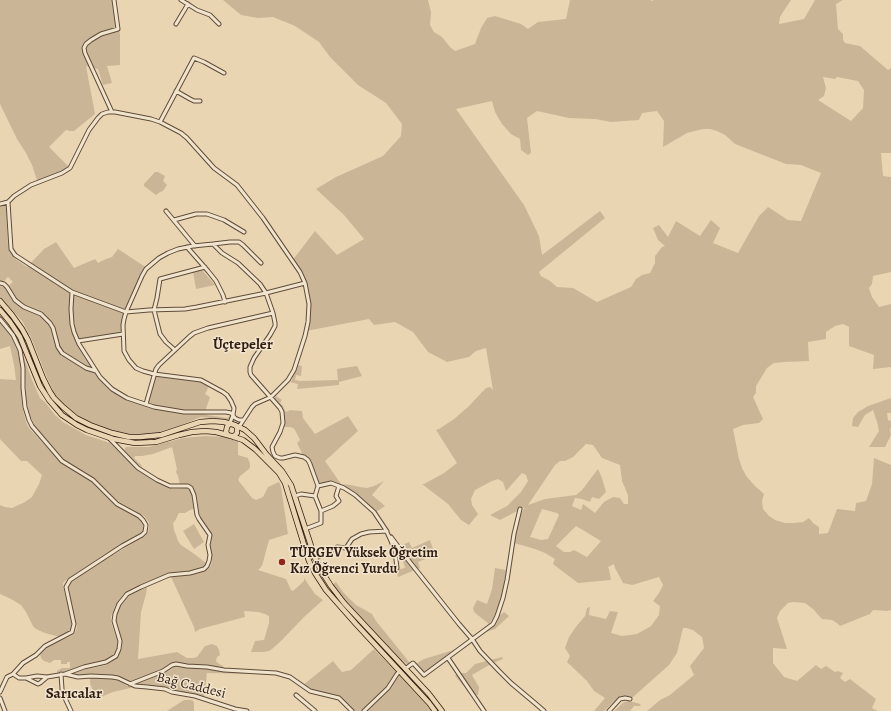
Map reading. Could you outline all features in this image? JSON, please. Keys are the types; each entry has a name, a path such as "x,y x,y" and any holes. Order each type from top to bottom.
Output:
{"main road":[{"path":"0,301 22,329 50,392 62,407 76,418 112,433 135,437 161,435 205,421 216,421 230,423 245,430 254,438 272,455 288,479 315,558 325,577 337,594 403,670 435,711"},
{"path":"0,310 20,336 40,386 49,400 62,415 81,427 124,442 139,443 156,442 199,431 216,432 227,434 243,440 255,449 280,475 286,486 309,561 318,578 333,599 403,670 425,689 442,711"},
{"path":"227,434 227,427 230,423"},
{"path":"233,437 237,433 238,427"}],"street":[{"path":"112,112 84,48 86,44 101,34 118,29 114,0"},
{"path":"181,0 197,10 210,15 219,24"},
{"path":"176,24 188,4"},
{"path":"160,122 194,58 224,73"},
{"path":"176,91 194,101 200,101"},
{"path":"0,204 8,202 14,196 31,185 62,173 70,168 89,130 102,114 112,112 133,115 160,122 185,136 214,168 237,185 263,218 300,272 305,283 308,299 306,331 302,348 291,375 271,397 254,404 238,427"},
{"path":"8,202 10,249 12,253 72,292 126,312 184,309 225,302 305,283"},
{"path":"166,211 195,246"},
{"path":"174,220 196,214 207,214 224,220 244,232"},
{"path":"230,423 233,415 233,404 227,395 206,382 202,380 154,374 136,368 129,360 123,348 123,325 126,312 146,269 159,258 168,253 187,247 239,242 261,263"},
{"path":"213,244 222,253 238,263 260,284 266,293 273,313 275,323 273,330 254,358 250,367 250,372 280,408 283,415 283,423 272,447 272,455 280,458 295,454 301,455 307,458 314,472 318,486 315,496 321,511 321,523 305,529"},
{"path":"187,247 216,281 225,302"},
{"path":"175,350 160,334 154,310 160,278 204,267"},
{"path":"0,284 4,284 7,287 15,300 20,304 41,314 50,323 55,333 58,347 62,353 86,368 96,371"},
{"path":"72,292 72,324 78,342 96,371 116,392 127,398 166,409 184,412 226,412 230,413 239,420 243,420"},
{"path":"146,404 154,374 159,365 189,337 208,328 273,313"},
{"path":"0,319 13,335 20,350 23,388 29,420 32,426 62,461 93,480 117,504 139,516 146,525 145,532 142,535 122,546 70,580 66,588 74,624 72,632 45,646 38,653 23,663 13,674 7,677 0,692"},
{"path":"78,342 123,334"},
{"path":"13,674 20,678 37,676 47,677 65,674 84,667 106,662 116,656 119,649 120,641 114,621 114,614 119,604 127,594 169,575 190,573 204,569 210,561 208,545 210,535 199,520 194,495 191,488 188,486 170,486 157,480 138,468 108,437"},
{"path":"123,452 122,448 124,442"},
{"path":"318,486 331,483 339,486 351,492 374,512 413,567 472,639 480,651 499,671 544,711"},
{"path":"321,511 339,501 336,496 339,486"},
{"path":"295,496 301,494 315,496"},
{"path":"364,711 388,688 397,674 413,663 424,675 493,624 499,611 506,584 514,534 520,509"},
{"path":"315,558 328,553 337,547 346,548 352,539 361,534 386,530"},
{"path":"386,530 393,545 398,568"},
{"path":"448,658 484,711"},
{"path":"130,684 163,671 176,664 224,670 276,673 290,677 310,691 339,698 352,711"},
{"path":"61,674 64,696 71,711"},
{"name":"Bağ Caddesi","path":"65,674 78,677 112,677 135,686 147,686 164,689 247,711"},
{"path":"26,678 38,684 47,677"},
{"path":"296,695 315,711"},
{"path":"0,698 5,711"},
{"path":"608,711 620,700 625,698 630,699"}],"shaded area":[{"path":"0,0 113,0 118,20 120,35 120,65 107,66 112,83 103,85 98,69 86,66 95,114 74,131 66,130 49,147 70,168 38,183 32,165 17,139 0,104"},
{"path":"223,0 428,0 431,12 430,25 434,32 442,37 455,51 475,44 481,28 487,18 495,16 521,24 528,29 538,22 566,19 570,0 791,0 780,17 779,24 804,19 815,0 843,0 836,4 838,29 843,34 843,40 845,43 860,46 888,70 891,68 891,153 881,153 883,176 891,177 891,272 873,276 872,284 869,288 872,297 879,307 891,304 891,367 873,369 874,355 849,346 849,327 843,324 835,326 826,332 826,339 808,342 809,361 774,363 767,368 756,386 756,393 753,397 763,419 759,423 743,425 733,429 742,468 747,477 764,494 762,501 763,509 775,520 785,523 803,522 809,518 819,527 819,534 828,533 837,509 855,511 856,503 866,501 872,484 874,458 891,465 891,610 873,610 870,614 840,626 832,620 822,619 805,603 788,603 780,611 777,618 787,649 773,648 773,663 784,677 797,681 816,665 821,669 826,666 835,672 838,671 843,673 840,678 845,682 850,679 876,699 872,708 878,711 647,711 660,700 670,695 694,675 690,666 704,648 702,637 693,630 683,628 677,653 669,665 632,698 621,696 604,711 594,711 605,698 594,691 587,681 567,662 570,656 565,648 569,637 585,616 587,608 590,607 589,615 606,619 610,611 618,612 611,633 622,636 637,634 651,626 659,615 660,606 653,601 663,585 659,577 632,585 623,583 614,564 608,567 611,580 578,583 553,564 555,559 535,549 514,543 517,526 525,507 500,520 490,515 507,506 521,492 528,481 526,475 522,473 506,491 503,482 498,479 475,490 471,499 472,505 478,514 469,525 461,520 448,504 422,484 444,473 457,463 436,430 454,419 486,388 490,387 493,390 486,348 476,351 469,357 447,362 428,352 413,332 395,322 374,325 369,319 306,331 309,305 305,283 292,261 315,231 337,255 364,239 344,215 316,189 336,177 383,156 401,136 402,124 386,103 358,85 330,57 319,42 295,26 273,17 258,18 241,15","holes":["823,77 835,79 837,77 858,81 864,90 863,108 851,121 818,100 824,96 826,88","492,101 495,112 502,124 511,134 520,139 521,150 528,155 531,153 527,118 537,111 569,118 595,119 611,122 639,120 642,113 657,111 664,121 663,147 687,133 710,129 725,135 735,144 786,164 801,165 821,173 801,221 788,220 768,207 759,216 738,253 713,243 720,228 711,220 700,236 676,221 668,237 659,225 653,228 658,240 665,246 662,247 655,256 655,263 650,273 642,275 636,279 631,287 597,302 573,288 557,287 541,276 539,272 605,218 600,211 542,255 539,236 524,205 456,109","586,444 593,445 602,458 620,465 622,481 628,495 628,504 624,504 620,498 613,497 604,502 595,513 583,504 581,510 572,506 575,498 590,502 592,497 599,499 606,492 598,469 582,490 576,495 545,499 528,505 555,465 560,461 565,461 573,457","542,509 557,513 559,515 548,539 541,540 530,537","576,526 601,541 587,557 574,550 564,552 556,546"]},
{"path":"155,172 165,176 163,181 167,185 163,191 156,195 144,186 144,184"},
{"path":"4,205 6,207 8,246 10,253 27,267 44,249 56,242 74,268 95,259 98,263 112,257 118,249 147,268 126,312 123,334 78,342 96,371 116,393 146,404 154,376 201,382 209,386 205,394 210,397 205,412 202,412 207,415 228,418 230,416 228,420 201,417 163,432 131,435 120,433 91,423 80,417 62,403 54,393 30,335 23,322 0,297 0,286 6,288 13,282 8,277 3,282 0,282 0,206"},
{"path":"202,270 215,285 196,289 193,272"},
{"path":"0,322 12,337 17,349 20,362 22,406 29,428 62,464 93,482 111,500 138,516 143,523 144,529 141,533 102,556 63,583 73,627 69,633 63,636 56,636 36,629 21,605 0,594 0,505 12,508 32,497 42,475 27,461 21,461 0,439 0,379 16,380 10,346 0,349"},
{"path":"23,355 40,398 63,422 86,435 110,443 135,467 151,479 173,489 189,488 191,490 194,498 194,509 185,513 179,513 173,523 174,530 181,545 206,563 202,569 169,573 134,588 123,595 115,606 111,617 111,622 118,642 116,654 106,661 57,673 57,671 62,668 70,668 70,662 67,662 67,664 61,664 61,660 54,660 50,663 44,661 40,654 46,647 71,636 76,630 77,627 68,586 96,565 145,536 148,532 149,523 145,517 116,500 92,477 68,464 35,426 30,416 26,399"},
{"path":"296,365 302,366 301,376 296,375 295,380 300,381 338,380 337,369 357,366 362,376 339,382 339,385 297,389 298,384 290,382 292,380"},
{"path":"276,396 282,400 280,403 286,412 290,410 302,411 303,418 315,434 348,416 358,431 325,461 341,484 367,488 384,481 372,495 385,506 376,512 355,494 334,483 319,483 309,460 303,455 297,443 300,440 295,430 290,427 284,427 285,421 283,409 274,398"},
{"path":"891,398 891,413 887,413 888,420 891,421 891,435 885,447 869,447 879,431 873,410 865,415 858,427 852,426 853,418 858,412 868,406"},
{"path":"205,436 224,437 238,441 238,455 248,458 250,467 240,476 238,480 252,498 256,500 263,497 268,487 279,482 281,487 288,534 269,540 262,566 258,570 286,579 291,590 293,591 304,581 304,578 315,594 323,600 269,651 251,652 255,641 264,640 269,623 269,616 258,612 244,611 245,617 200,629 195,632 171,577 192,575 207,569 210,567 212,562 210,543 211,536 198,514 196,494 192,486 180,485 176,472 177,469 172,447 153,454 135,456 134,458 142,466 141,467 124,450 126,447 149,447 183,438"},
{"path":"194,524 204,542 194,549 183,531"},
{"path":"430,540 435,555 418,562 420,568 398,577 396,570 405,568 402,558 397,559 395,548 409,542 412,548"},
{"path":"495,568 506,570 502,598 495,616 489,624 474,612 473,608 477,600 487,604 492,589"},
{"path":"336,582 343,592 356,605 372,614 410,663 408,665 399,659 337,591 333,584"},
{"path":"147,587 141,612 138,659 177,652 187,658 193,658 197,657 205,646 212,644 217,646 219,650 220,655 217,657 216,661 223,666 223,669 175,662 161,670 132,682 126,681 118,676 73,675 73,673 78,671 107,665 114,660 122,647 115,622 118,609 127,597"},
{"path":"504,612 509,616 495,629 486,632 497,621 499,616"},
{"path":"374,649 396,672 389,684 362,711 354,711 345,701 336,695 312,690 303,685 333,661 342,672 351,670"},
{"path":"454,650 455,651 427,671 423,671 417,663 424,659"},
{"path":"502,657 503,659 472,675 479,687 478,695 471,695 455,675 466,673 475,664"},
{"path":"173,665 250,674 207,673 204,698 177,693 158,686 135,686 135,684 163,672"},
{"path":"399,675 431,711 366,711 391,686"},
{"path":"113,678 128,686 135,687 113,692 96,699 90,683 90,679"},
{"path":"184,700 192,700 194,702 194,711 167,711"},
{"path":"629,701 640,704 641,706 634,706 630,711 614,711 624,702"}],"place":[{"name":"TÜRGEV Yüksek Öğretim Kız Öğrenci Yurdu","path":"282,562"}],"district":[{"name":"Üçtepeler","path":"243,345"},
{"name":"Sarıcalar","path":"74,694"}]}
